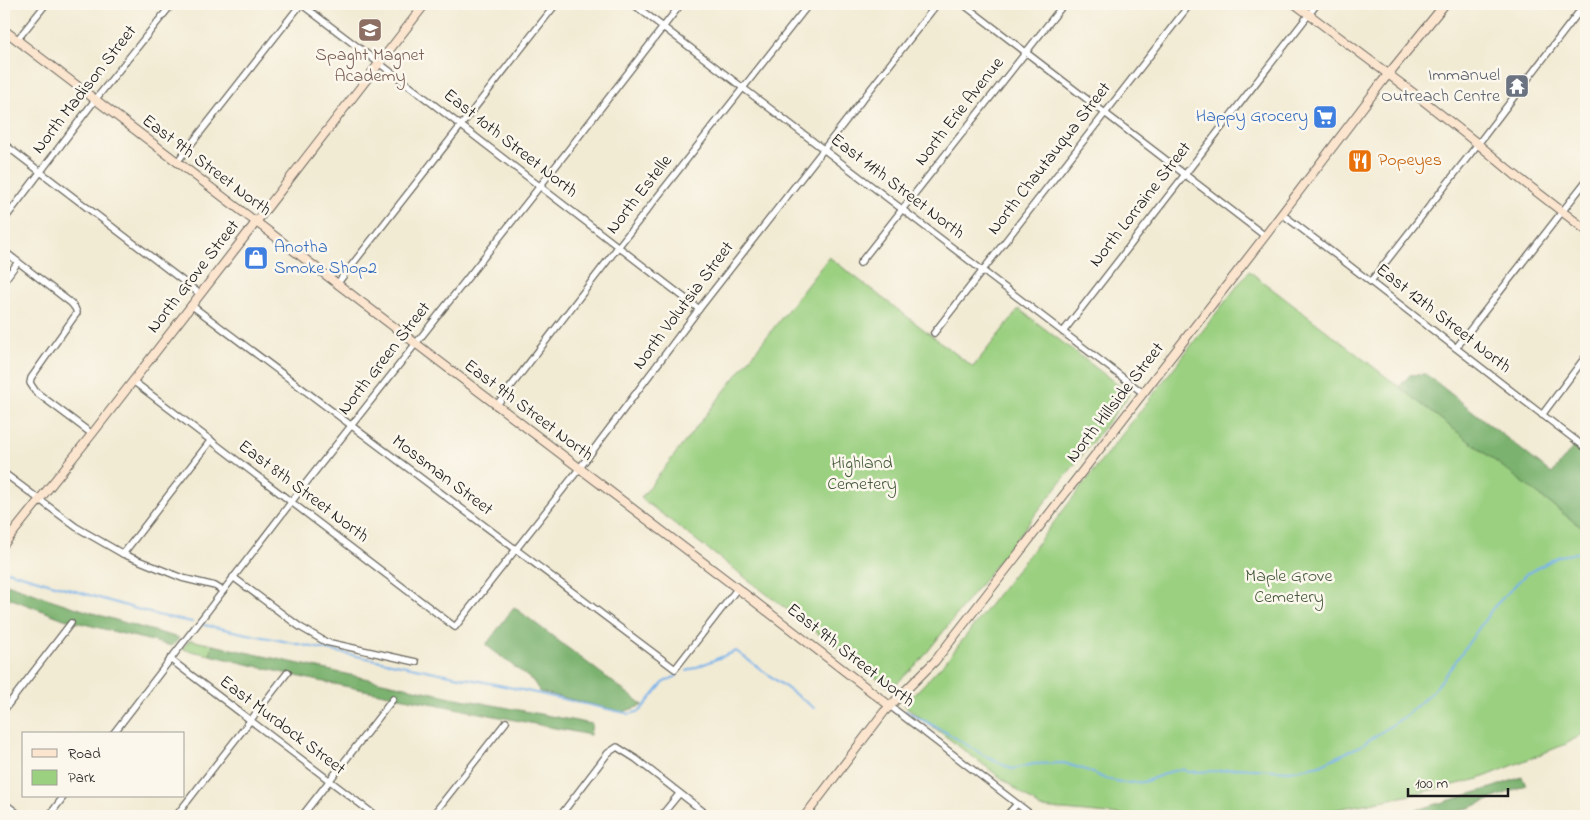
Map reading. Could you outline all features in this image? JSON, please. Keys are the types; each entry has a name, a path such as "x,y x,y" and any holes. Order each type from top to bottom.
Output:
{"street":[{"path":"17,40 46,4"},
{"name":"North Madison Street","path":"4,220 172,4"},
{"path":"177,162 301,4"},
{"name":"East 10th Street North","path":"301,4 699,309"},
{"name":"North Grove Street","path":"4,544 92,434 426,4"},
{"path":"337,284 556,4"},
{"name":"East 11th Street North","path":"633,4 1143,394"},
{"name":"North Green Street","path":"115,732 291,502 540,187 681,4"},
{"name":"North Estelle","path":"496,406 809,4"},
{"name":"North Volutsia Street","path":"455,627 579,469 699,309 937,4"},
{"path":"963,4 1266,236"},
{"name":"North Erie Avenue","path":"860,263 1064,4"},
{"name":"North Chautauqua Street","path":"934,332 1190,4"},
{"path":"1295,4 1388,74 1586,230"},
{"name":"North Lorraine Street","path":"1063,332 1318,4"},
{"name":"North Hillside Street","path":"805,816 890,706 935,660 1266,236 1388,74 1445,4"},
{"path":"1371,281 1585,4"},
{"name":"East 9th Street North","path":"4,30 737,588 1033,816"},
{"path":"4,144 200,294"},
{"path":"1456,348 1586,181"},
{"name":"East 12th Street North","path":"1282,214 1586,448"},
{"path":"4,251 75,308 77,313 31,378 30,383 36,392 92,434"},
{"path":"4,281 18,262"},
{"name":"Mossman Street","path":"191,305 676,669 737,588"},
{"path":"1542,415 1586,356"},
{"name":"East 8th Street North","path":"133,381 455,627"},
{"path":"123,554 211,440"},
{"path":"4,473 76,527 123,554 182,578 215,586 223,591"},
{"path":"233,577 300,627 326,642 416,662"},
{"path":"4,710 71,624"},
{"name":"East Murdock Street","path":"170,659 376,816"},
{"path":"176,816 288,672"},
{"path":"302,816 393,699"},
{"path":"432,816 506,722"},
{"path":"560,816 608,753 617,747 709,816"},
{"path":"661,816 679,794"},
{"path":"49,816 62,798"},
{"path":"4,803 21,816"},
{"path":"1006,816 1017,804"}],"green space":[{"name":"Highland Cemetery","path":"829,257 973,367 1019,309 1130,394 921,660 891,689 641,498"},
{"name":"Maple Grove Cemetery","path":"1249,271 1586,531 1586,732 1566,744 1479,779 1406,796 1317,813 1288,816 1131,816 1041,808 904,705 947,660"},
{"path":"1426,374 1552,474 1574,446 1586,455 1586,531 1399,387 1410,375"},
{"path":"4,583 135,626 179,638 172,646 64,619 4,596"},
{"path":"514,607 643,705 623,712 540,692 533,681 486,645"},
{"path":"190,640 213,645 210,655 182,649"},
{"path":"213,645 451,697 592,724 590,735 309,679 210,655"},
{"path":"1522,777 1526,785 1469,808 1441,816 1396,816 1488,789"}],"waterway":[{"path":"906,711 983,755 1012,769 1034,764 1064,763 1106,779 1126,783 1144,782 1169,772 1183,769 1187,772 1219,771 1237,768 1290,771 1320,765 1360,746 1404,717 1431,693 1493,608 1526,574 1560,556 1586,551"},
{"path":"4,570 157,615 192,622"},
{"path":"204,625 504,686 630,714 640,711 664,682 677,676"},
{"path":"687,671 736,651 814,708"}],"place":[{"name":"Spaght Magnet Academy","path":"370,30"},
{"name":"Immanuel Outreach Centre","path":"1517,86"},
{"name":"Happy Grocery","path":"1325,117"},
{"name":"Popeyes","path":"1360,161"},
{"name":"Anotha Smoke Shop2","path":"256,258"}]}
